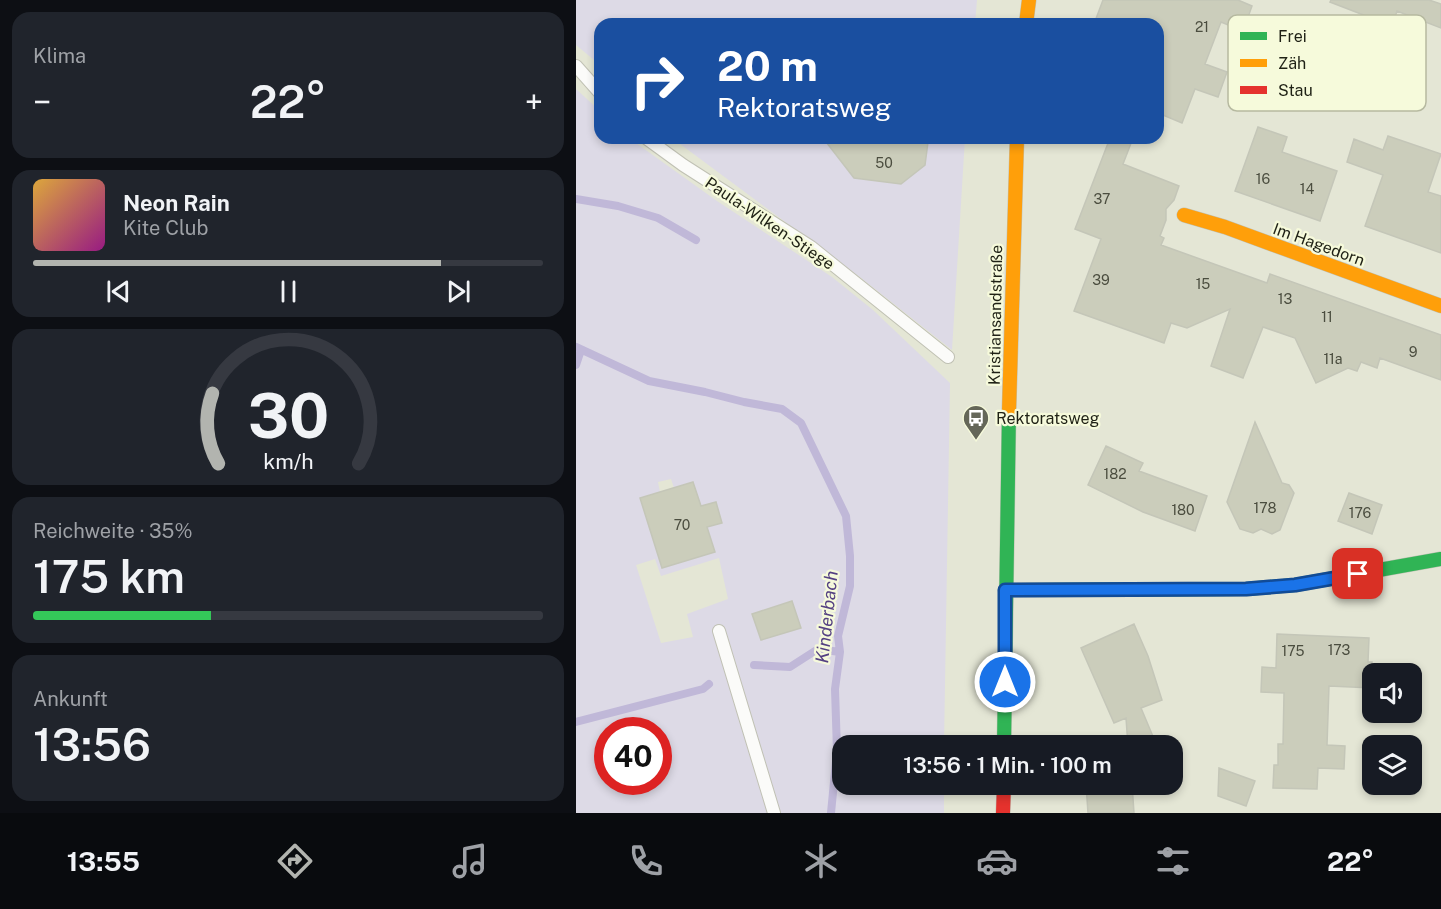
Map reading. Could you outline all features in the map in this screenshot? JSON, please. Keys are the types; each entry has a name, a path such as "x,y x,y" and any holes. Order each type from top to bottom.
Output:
{"street":[{"path":"1027,18 1029,0"},
{"name":"Kristiansandstraße","path":"1004,735 1006,495 1017,144"},
{"name":"Im Hagedorn","path":"1184,215 1224,227 1441,306"},
{"path":"1005,590 1246,589 1295,585 1441,559"},
{"path":"1003,813 1004,795"}],"lane":[{"path":"576,66 594,86"},
{"name":"Paula-Wilken-Stiege","path":"654,144 811,247 948,357"},
{"path":"719,631 774,813"}],"shaded area":[{"path":"576,0 977,0 976,18 594,18 594,60 576,45"},
{"path":"576,89 594,106 594,144 637,144 717,201 832,277 873,310 950,383 944,735 832,735 832,795 944,795 944,813 576,813","holes":["671,479 674,488 693,482 701,506 716,502 722,523 707,527 715,552 662,568 641,498 660,492 658,482","719,558 728,599 687,614 693,637 661,643 636,565 655,559 661,576","792,601 801,628 761,640 752,614"]},
{"path":"680,144 965,144 952,350 861,278"}],"building":[{"path":"1103,0 1238,0 1252,6 1249,15 1228,15 1228,25 1221,22 1205,64 1227,72 1218,97 1195,89 1182,123 1164,116 1164,18 1096,18"},
{"path":"1331,0 1429,0 1441,4 1441,28 1426,22 1426,15 1407,15 1397,11 1396,15 1364,15 1330,2"},
{"path":"1258,127 1287,137 1282,152 1337,171 1320,221 1235,191"},
{"path":"1388,136 1441,154 1428,192 1441,196 1441,253 1365,226 1383,175 1347,162 1354,139 1383,150"},
{"path":"828,144 928,144 925,165 901,184 854,178"},
{"path":"1108,144 1131,144 1123,164 1179,186 1174,200 1166,209 1166,220 1160,236 1164,238 1161,245 1267,283 1270,274 1441,335 1441,380 1380,358 1377,368 1361,362 1357,371 1348,368 1316,383 1295,338 1263,327 1243,378 1211,366 1230,309 1187,328 1171,323 1164,343 1074,311 1101,239 1075,229"},
{"path":"1255,422 1282,483 1289,485 1294,493 1280,530 1272,534 1261,529 1253,533 1240,529 1227,502"},
{"path":"1106,446 1143,463 1139,471 1207,496 1195,531 1143,512 1088,485"},
{"path":"693,482 701,506 716,502 722,523 707,527 715,552 662,568 640,498"},
{"path":"1349,493 1382,505 1372,534 1338,521"},
{"path":"792,601 801,628 761,640 752,614"},
{"path":"1134,624 1148,656 1162,700 1141,708 1152,735 1127,735 1126,718 1114,723 1081,648"},
{"path":"1277,634 1369,638 1368,662 1372,663 1362,663 1362,688 1329,686 1327,745 1345,746 1344,769 1318,768 1317,789 1273,788 1274,765 1278,765 1278,744 1283,744 1284,693 1261,692 1262,667 1276,668"},
{"path":"1219,768 1255,781 1246,806 1218,796"},
{"path":"1087,795 1133,795 1134,813 1088,813"}],"waterway":[{"path":"576,199 618,206 658,218 696,240"},
{"name":"Kinderbach","path":"576,347 649,381 782,409 801,423 846,516 850,556 850,586 838,636 840,652 835,689 837,751 831,813"},
{"path":"576,365 581,350"},
{"path":"754,665 790,667 818,649 840,652"},
{"path":"576,722 703,689 709,684"}],"traffic: fast":[{"path":"1004,735 1009,411"},
{"path":"1005,590 1246,589 1295,585 1441,559"}],"traffic: slow":[{"path":"1027,18 1029,0"},
{"path":"1009,411 1017,144"},
{"path":"1184,215 1225,227 1441,306"}],"traffic: jam":[{"path":"1003,813 1004,795"}],"place":[{"name":"Rektoratsweg","path":"976,441"}],"route":[{"path":"1005,682 1005,590 1246,589 1295,585 1358,574"}]}
